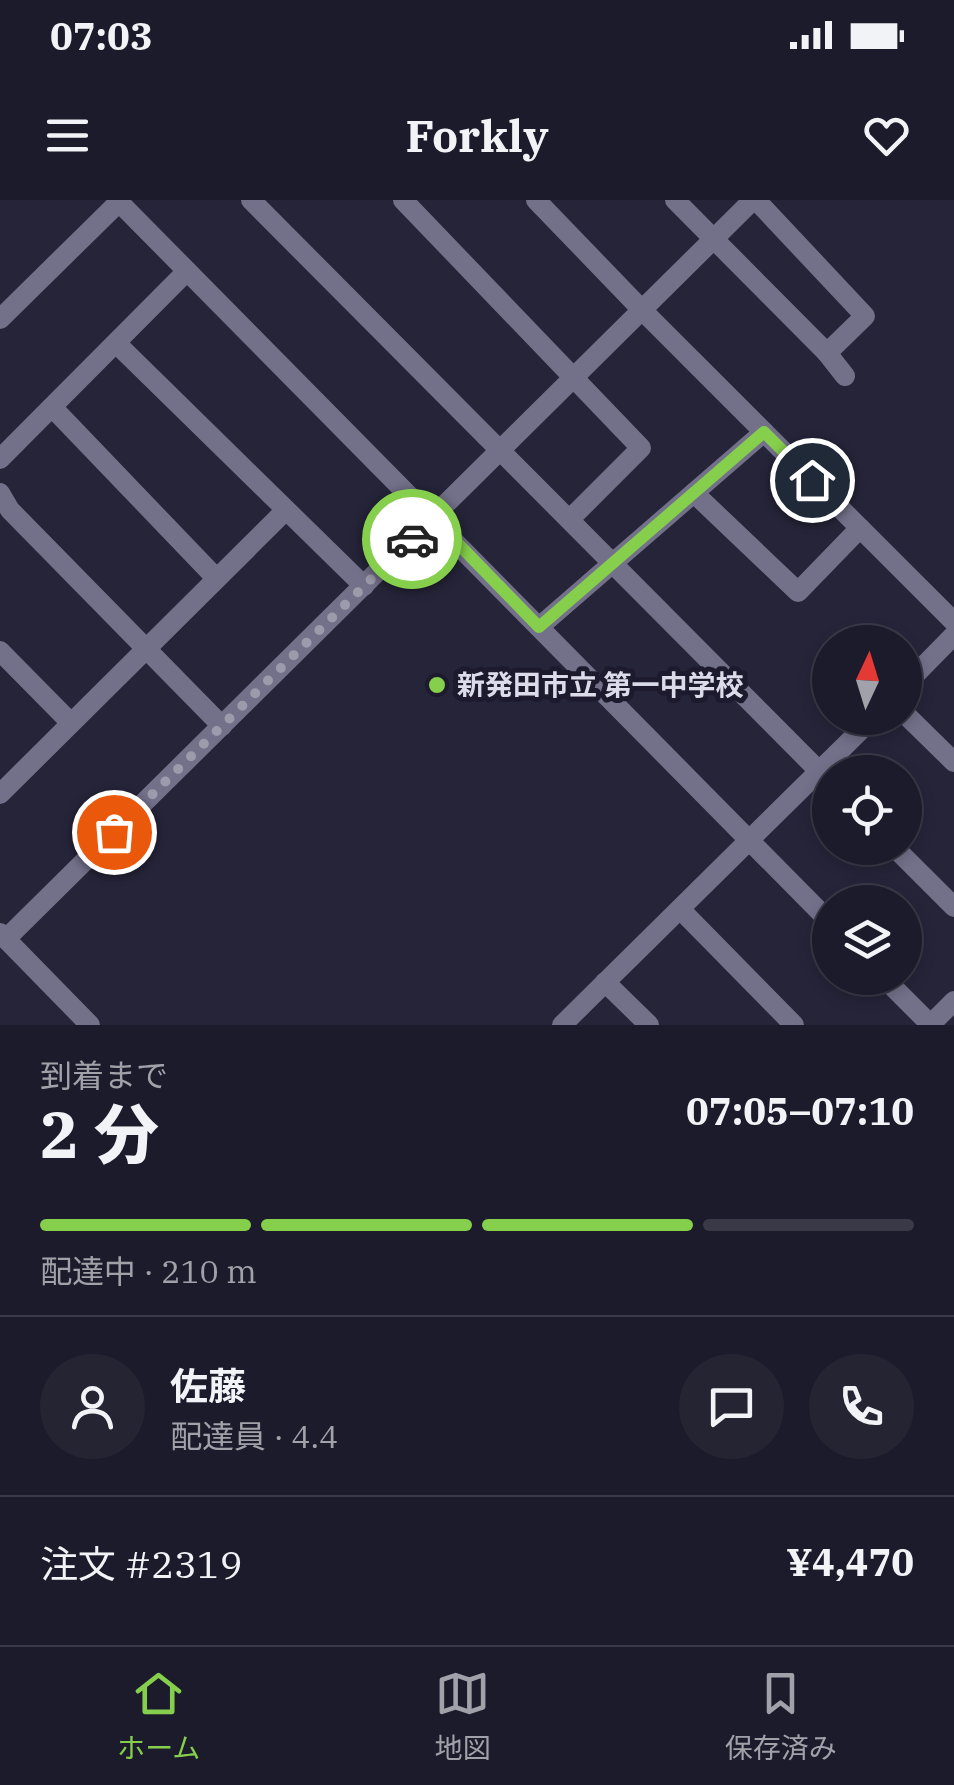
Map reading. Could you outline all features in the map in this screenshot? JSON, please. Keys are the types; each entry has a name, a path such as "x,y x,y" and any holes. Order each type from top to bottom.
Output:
{"street":[{"path":"251,200 812,763"},
{"path":"402,200 641,448 570,518"},
{"path":"536,200 954,622"},
{"path":"675,200 827,353 845,376"},
{"path":"90,1025 3,936 222,726 754,200 865,316 827,353"},
{"path":"0,319 120,201 812,904"},
{"path":"0,459 188,271"},
{"path":"116,343 364,586"},
{"path":"52,407 216,578"},
{"path":"539,627 764,432"},
{"path":"694,492 798,592 860,528"},
{"path":"0,493 10,510 222,726"},
{"path":"1,792 286,510"},
{"path":"922,668 954,635"},
{"path":"0,651 71,723"},
{"path":"922,731 954,762"},
{"path":"842,755 859,735"},
{"path":"562,1025 750,840 812,787"},
{"path":"912,865 954,907"},
{"path":"680,909 794,1025"},
{"path":"606,982 649,1025"},
{"path":"901,995 930,1025 954,1001"}],"way so far":[{"path":"114,832 412,539"}],"place":[{"name":"新発田市立 第一中学校","path":"437,685"}],"route":[{"path":"412,539 433,518 539,627 764,432 812,480"}]}
